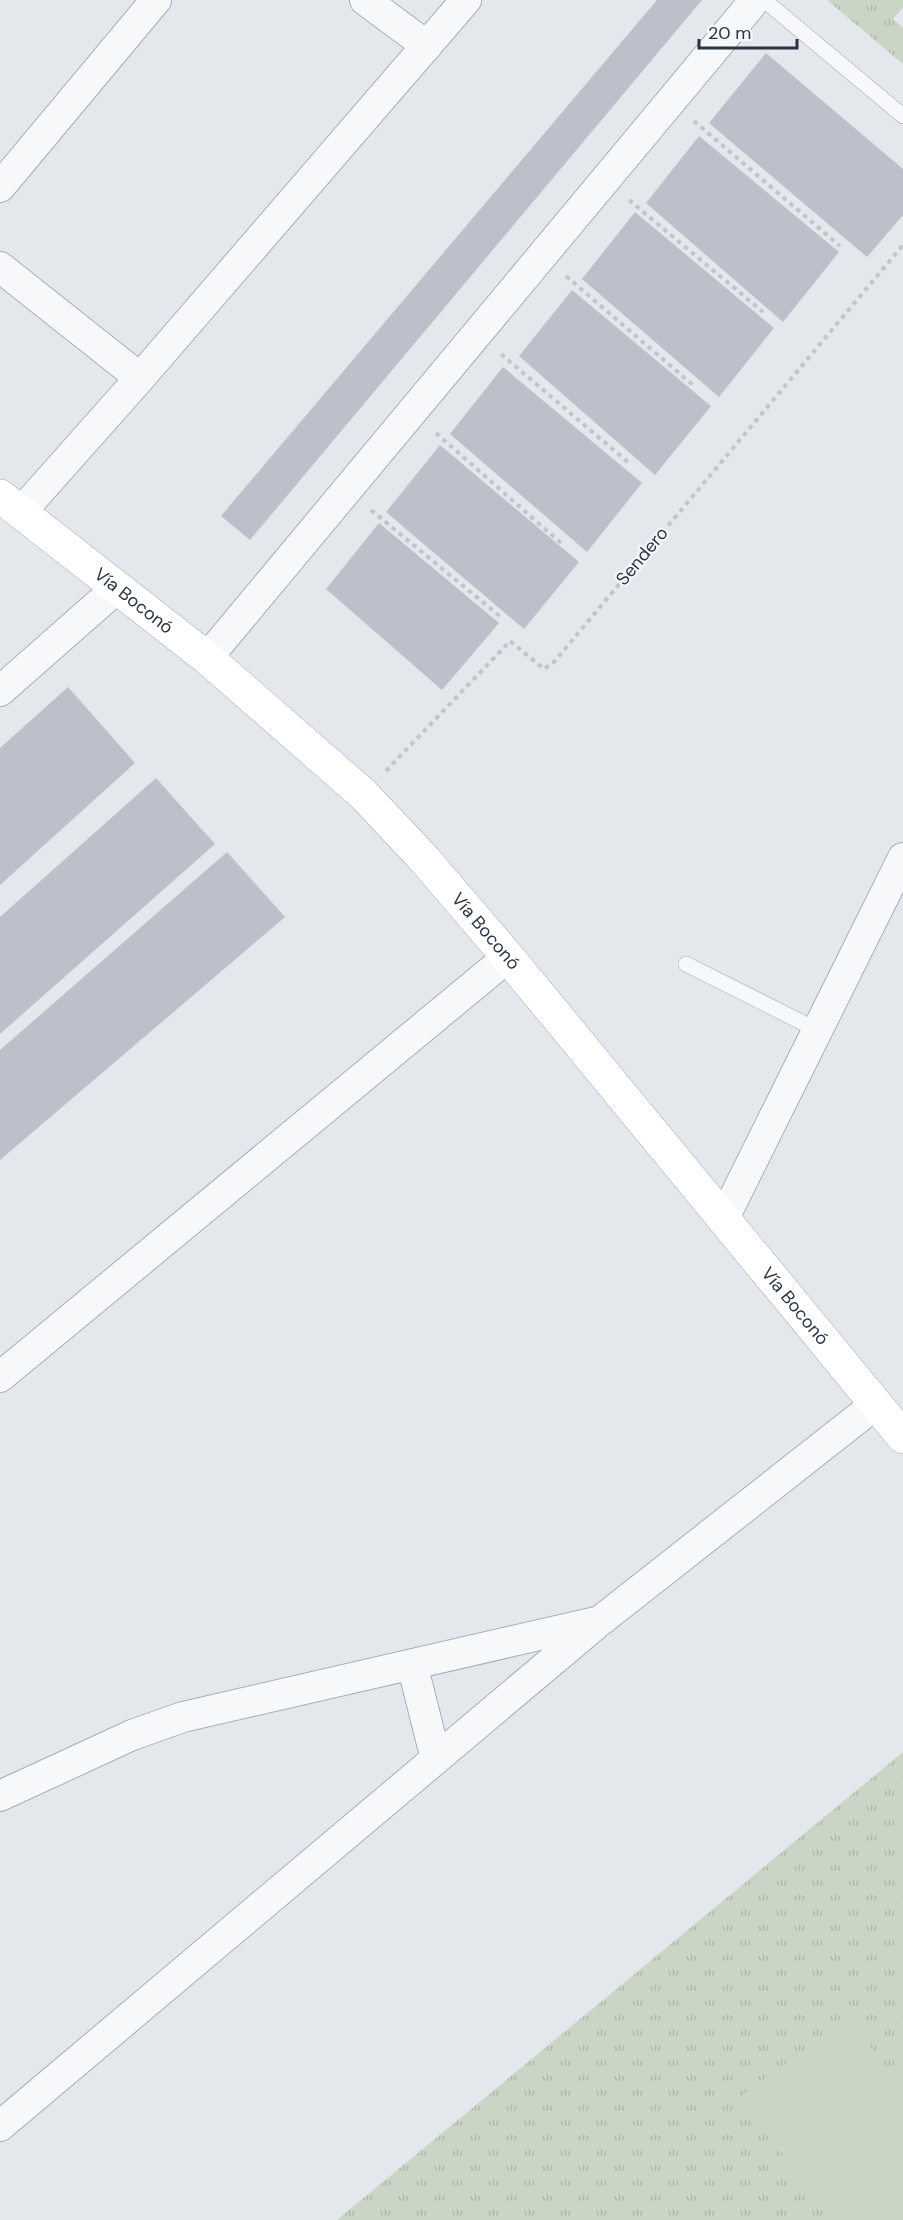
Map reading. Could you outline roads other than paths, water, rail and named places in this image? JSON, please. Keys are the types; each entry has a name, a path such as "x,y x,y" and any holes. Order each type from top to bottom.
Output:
{"main road":[{"name":"Vía Boconó","path":"10,504 207,658 363,794 425,860 508,957 903,1437"}],"street":[{"path":"0,187 156,0"},
{"path":"365,0 428,46"},
{"path":"10,504 140,378 466,0"},
{"path":"207,658 755,0"},
{"path":"0,267 140,378"},
{"path":"0,691 117,588"},
{"path":"724,1218 903,858"},
{"path":"0,1377 508,957"},
{"path":"0,2126 600,1621 876,1404"},
{"path":"0,1796 132,1736 183,1717 600,1621"},
{"path":"412,1664 436,1759"}],"lane":[{"path":"764,0 903,116"},
{"path":"686,964 817,1030"}]}
